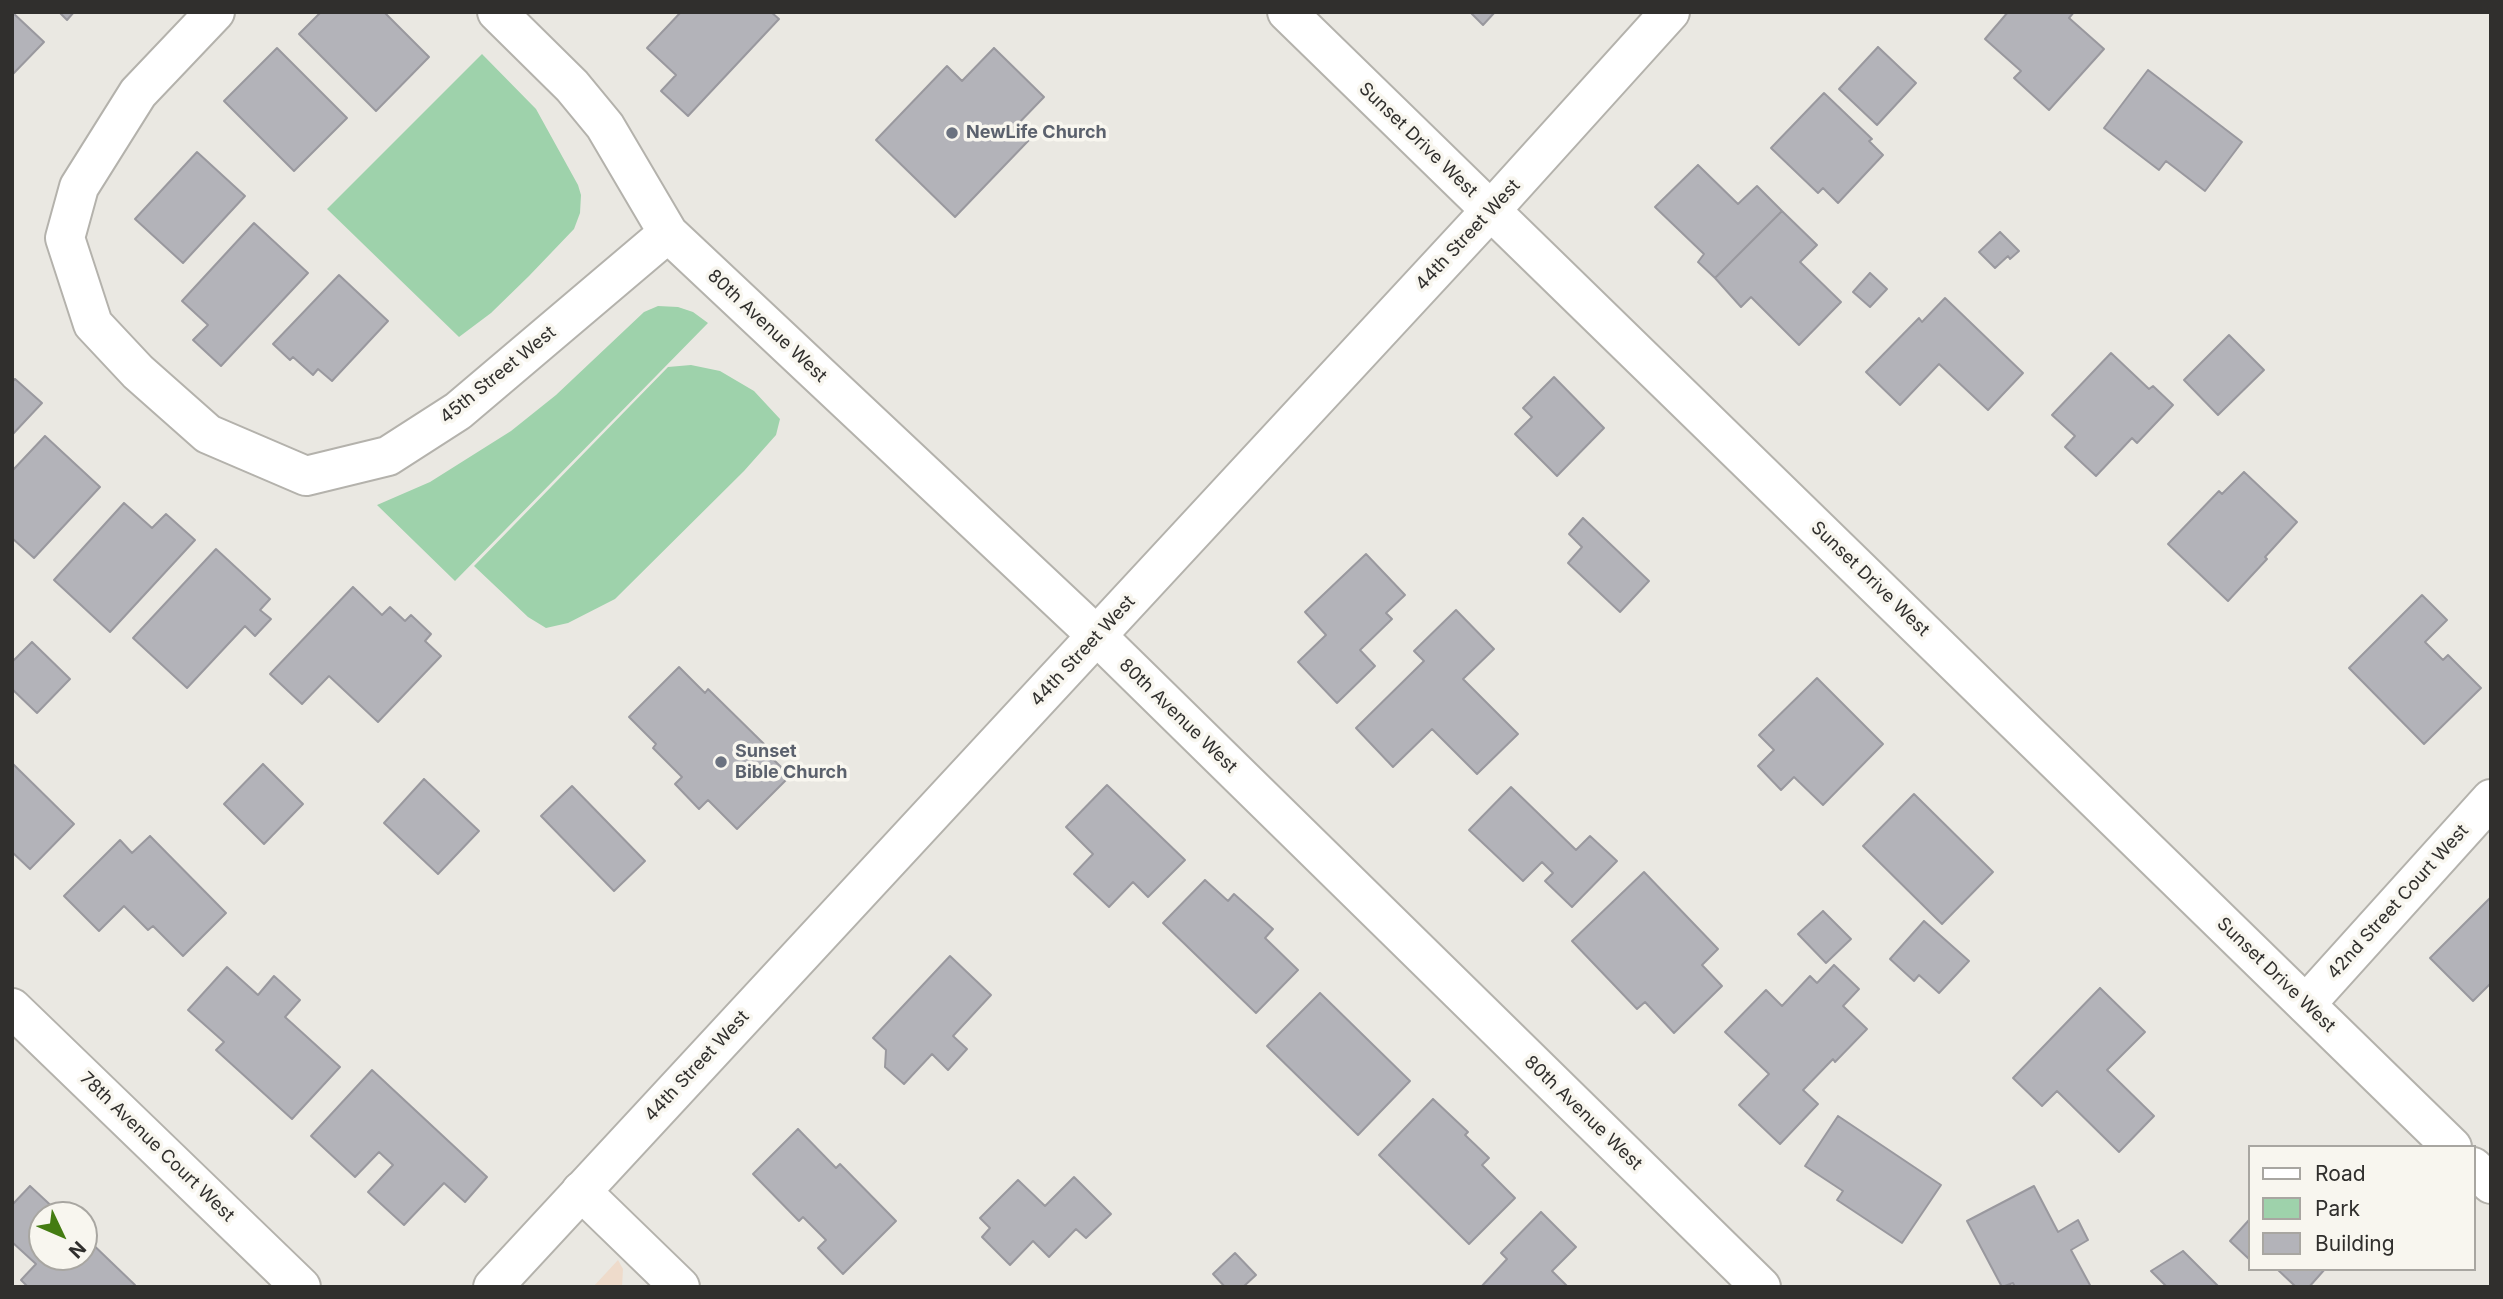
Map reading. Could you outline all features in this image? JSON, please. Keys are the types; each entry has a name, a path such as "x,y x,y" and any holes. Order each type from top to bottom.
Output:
{"street":[{"name":"45th Street West","path":"215,12 138,93 79,187 65,238 93,324 138,372 208,434 306,476 388,456 458,411 668,233"},
{"name":"80th Avenue West","path":"497,12 572,86 605,126 668,233 1097,636 1761,1287"},
{"name":"Sunset Drive West","path":"1287,12 2450,1145"},
{"name":"44th Street West","path":"493,1287 1491,210 1670,12"},
{"name":"42nd Street Court West","path":"2306,1004 2491,799"},
{"name":"78th Avenue Court West","path":"12,1007 301,1287"},
{"path":"2475,1169 2491,1184"},
{"path":"581,1191 680,1287"}],"shaded area":[{"path":"618,1260 623,1269 622,1287 593,1287"}],"green space":[{"path":"482,54 536,109 578,185 581,195 580,213 574,229 529,276 491,313 459,337 327,209"},
{"path":"658,306 678,307 693,312 708,323 455,581 377,505 430,482 511,431 556,395 644,312"},
{"path":"691,365 720,371 754,391 780,419 776,435 744,471 615,599 568,623 546,628 528,617 474,566 668,367"}],"building":[{"path":"12,12 44,42 12,75"},
{"path":"59,12 74,12 67,20"},
{"path":"321,12 384,12 429,57 376,111 299,34"},
{"path":"681,12 771,12 779,19 688,116 661,91 676,75 647,48"},
{"path":"1470,12 1495,12 1483,25"},
{"path":"2008,12 2074,12 2069,18 2104,49 2049,110 2014,78 2021,71 1985,39"},
{"path":"1878,47 1916,83 1877,125 1839,89"},
{"path":"277,48 347,118 294,171 224,101"},
{"name":"NewLife Church","path":"994,48 1044,97 1015,127 1029,140 955,217 876,140 947,66 962,81"},
{"path":"2148,70 2242,142 2205,191 2166,161 2159,170 2104,128"},
{"path":"1824,93 1872,139 1869,141 1883,155 1838,203 1823,188 1818,193 1771,148"},
{"path":"197,152 245,196 183,263 135,219"},
{"path":"1698,165 1738,204 1757,186 1782,211 1715,278 1698,262 1704,254 1655,207"},
{"path":"1782,211 1817,245 1800,262 1841,302 1799,345 1751,297 1741,307 1715,278"},
{"path":"254,223 308,273 221,366 193,340 208,325 182,301"},
{"path":"2000,232 2019,251 2010,259 2008,256 1995,268 1979,252"},
{"path":"1870,273 1887,289 1870,307 1853,292"},
{"path":"339,275 388,321 332,381 318,369 313,375 293,357 290,360 273,344"},
{"path":"1945,298 2023,373 1988,410 1939,364 1900,405 1866,372 1919,318 1922,322"},
{"path":"2229,335 2264,370 2218,415 2184,380"},
{"path":"2111,353 2149,389 2153,386 2173,405 2137,443 2132,438 2096,476 2065,447 2075,436 2052,415"},
{"path":"1554,377 1604,428 1557,476 1515,434 1532,417 1523,408"},
{"path":"15,379 42,403 12,435 12,382"},
{"path":"45,436 100,487 34,558 12,538 12,471"},
{"path":"2244,472 2297,522 2228,601 2168,544 2219,491 2222,494"},
{"path":"124,503 152,528 166,514 195,540 110,632 54,580"},
{"path":"1583,518 1649,581 1620,612 1568,563 1582,547 1569,534"},
{"path":"216,549 270,599 260,610 271,619 255,636 245,626 187,688 133,638"},
{"path":"1366,554 1405,595 1386,613 1392,619 1360,650 1375,666 1337,703 1298,662 1326,635 1305,612"},
{"path":"353,587 382,615 390,607 405,621 411,615 431,634 425,641 441,656 378,722 329,676 302,704 270,674"},
{"path":"2422,595 2447,620 2425,642 2443,660 2448,655 2481,688 2424,744 2349,668"},
{"path":"1456,610 1494,649 1463,679 1518,734 1477,774 1432,729 1393,767 1356,728 1424,661 1414,651"},
{"path":"32,642 70,679 37,713 12,689 12,662"},
{"name":"Sunset Bible Church","path":"679,667 705,693 708,689 764,744 761,747 790,776 737,829 708,800 699,809 675,784 682,777 653,748 656,744 629,717"},
{"path":"1817,678 1883,744 1823,805 1794,777 1781,790 1758,766 1774,750 1759,735"},
{"path":"12,763 74,824 30,869 12,852"},
{"path":"263,764 303,804 264,844 224,804"},
{"path":"424,779 479,831 438,874 384,823"},
{"path":"1107,785 1185,860 1148,897 1133,882 1109,907 1074,874 1093,854 1066,827"},
{"path":"572,786 645,861 614,891 541,816"},
{"path":"1511,787 1576,850 1590,836 1617,861 1572,907 1545,881 1553,873 1542,862 1523,881 1469,830"},
{"path":"1914,794 1993,872 1942,924 1863,846"},
{"path":"150,836 226,913 183,956 153,926 148,930 124,906 99,931 64,896 120,840 132,853"},
{"path":"1644,872 1718,949 1702,965 1722,986 1674,1033 1645,1002 1637,1009 1572,941"},
{"path":"1205,880 1228,901 1234,894 1273,929 1265,938 1298,970 1256,1013 1163,923"},
{"path":"2491,897 2491,983 2473,1001 2430,958"},
{"path":"1823,911 1851,939 1826,963 1798,934"},
{"path":"1924,921 1969,961 1939,993 1919,975 1914,981 1890,959"},
{"path":"950,956 991,995 953,1036 967,1049 948,1070 932,1054 904,1084 885,1067 886,1050 873,1038"},
{"path":"1834,965 1859,989 1843,1006 1867,1029 1803,1090 1818,1104 1780,1144 1739,1105 1769,1074 1725,1032 1766,990 1782,1006 1810,976 1817,983"},
{"path":"227,967 258,995 274,976 300,1000 285,1017 340,1067 292,1119 216,1050 224,1042 188,1010"},
{"path":"2100,988 2145,1032 2107,1070 2154,1116 2119,1152 2057,1091 2042,1106 2013,1078"},
{"path":"1320,993 1410,1081 1358,1135 1267,1046"},
{"path":"372,1070 487,1177 465,1202 444,1183 404,1225 368,1192 393,1165 379,1152 355,1177 311,1136"},
{"path":"1433,1099 1468,1132 1465,1135 1489,1158 1482,1165 1515,1198 1469,1244 1379,1155"},
{"path":"1838,1116 1941,1185 1902,1243 1837,1200 1843,1191 1805,1166"},
{"path":"798,1129 836,1168 840,1164 896,1221 843,1274 818,1248 826,1240 803,1217 799,1221 753,1174"},
{"path":"1074,1177 1111,1214 1086,1238 1076,1229 1049,1257 1033,1241 1010,1265 982,1237 990,1228 980,1218 1018,1180 1045,1206"},
{"path":"30,1186 46,1201 28,1201 28,1257 12,1242 12,1205"},
{"path":"2034,1186 2058,1232 2078,1220 2088,1240 2071,1250 2091,1287 2015,1287 2013,1283 2002,1287 1967,1221"},
{"path":"1541,1212 1576,1247 1552,1271 1568,1287 1481,1287 1507,1259 1501,1253"},
{"path":"2248,1221 2248,1258 2230,1241"},
{"path":"98,1249 135,1285 28,1287 21,1280 29,1271 98,1271"},
{"path":"2183,1251 2219,1287 2167,1287 2151,1271"},
{"path":"1235,1253 1256,1275 1243,1287 1225,1287 1213,1274"},
{"path":"2279,1271 2323,1271 2309,1287 2296,1287"}],"place":[{"name":"NewLife Church","path":"952,133"},
{"name":"Sunset Bible Church","path":"721,762"}]}
